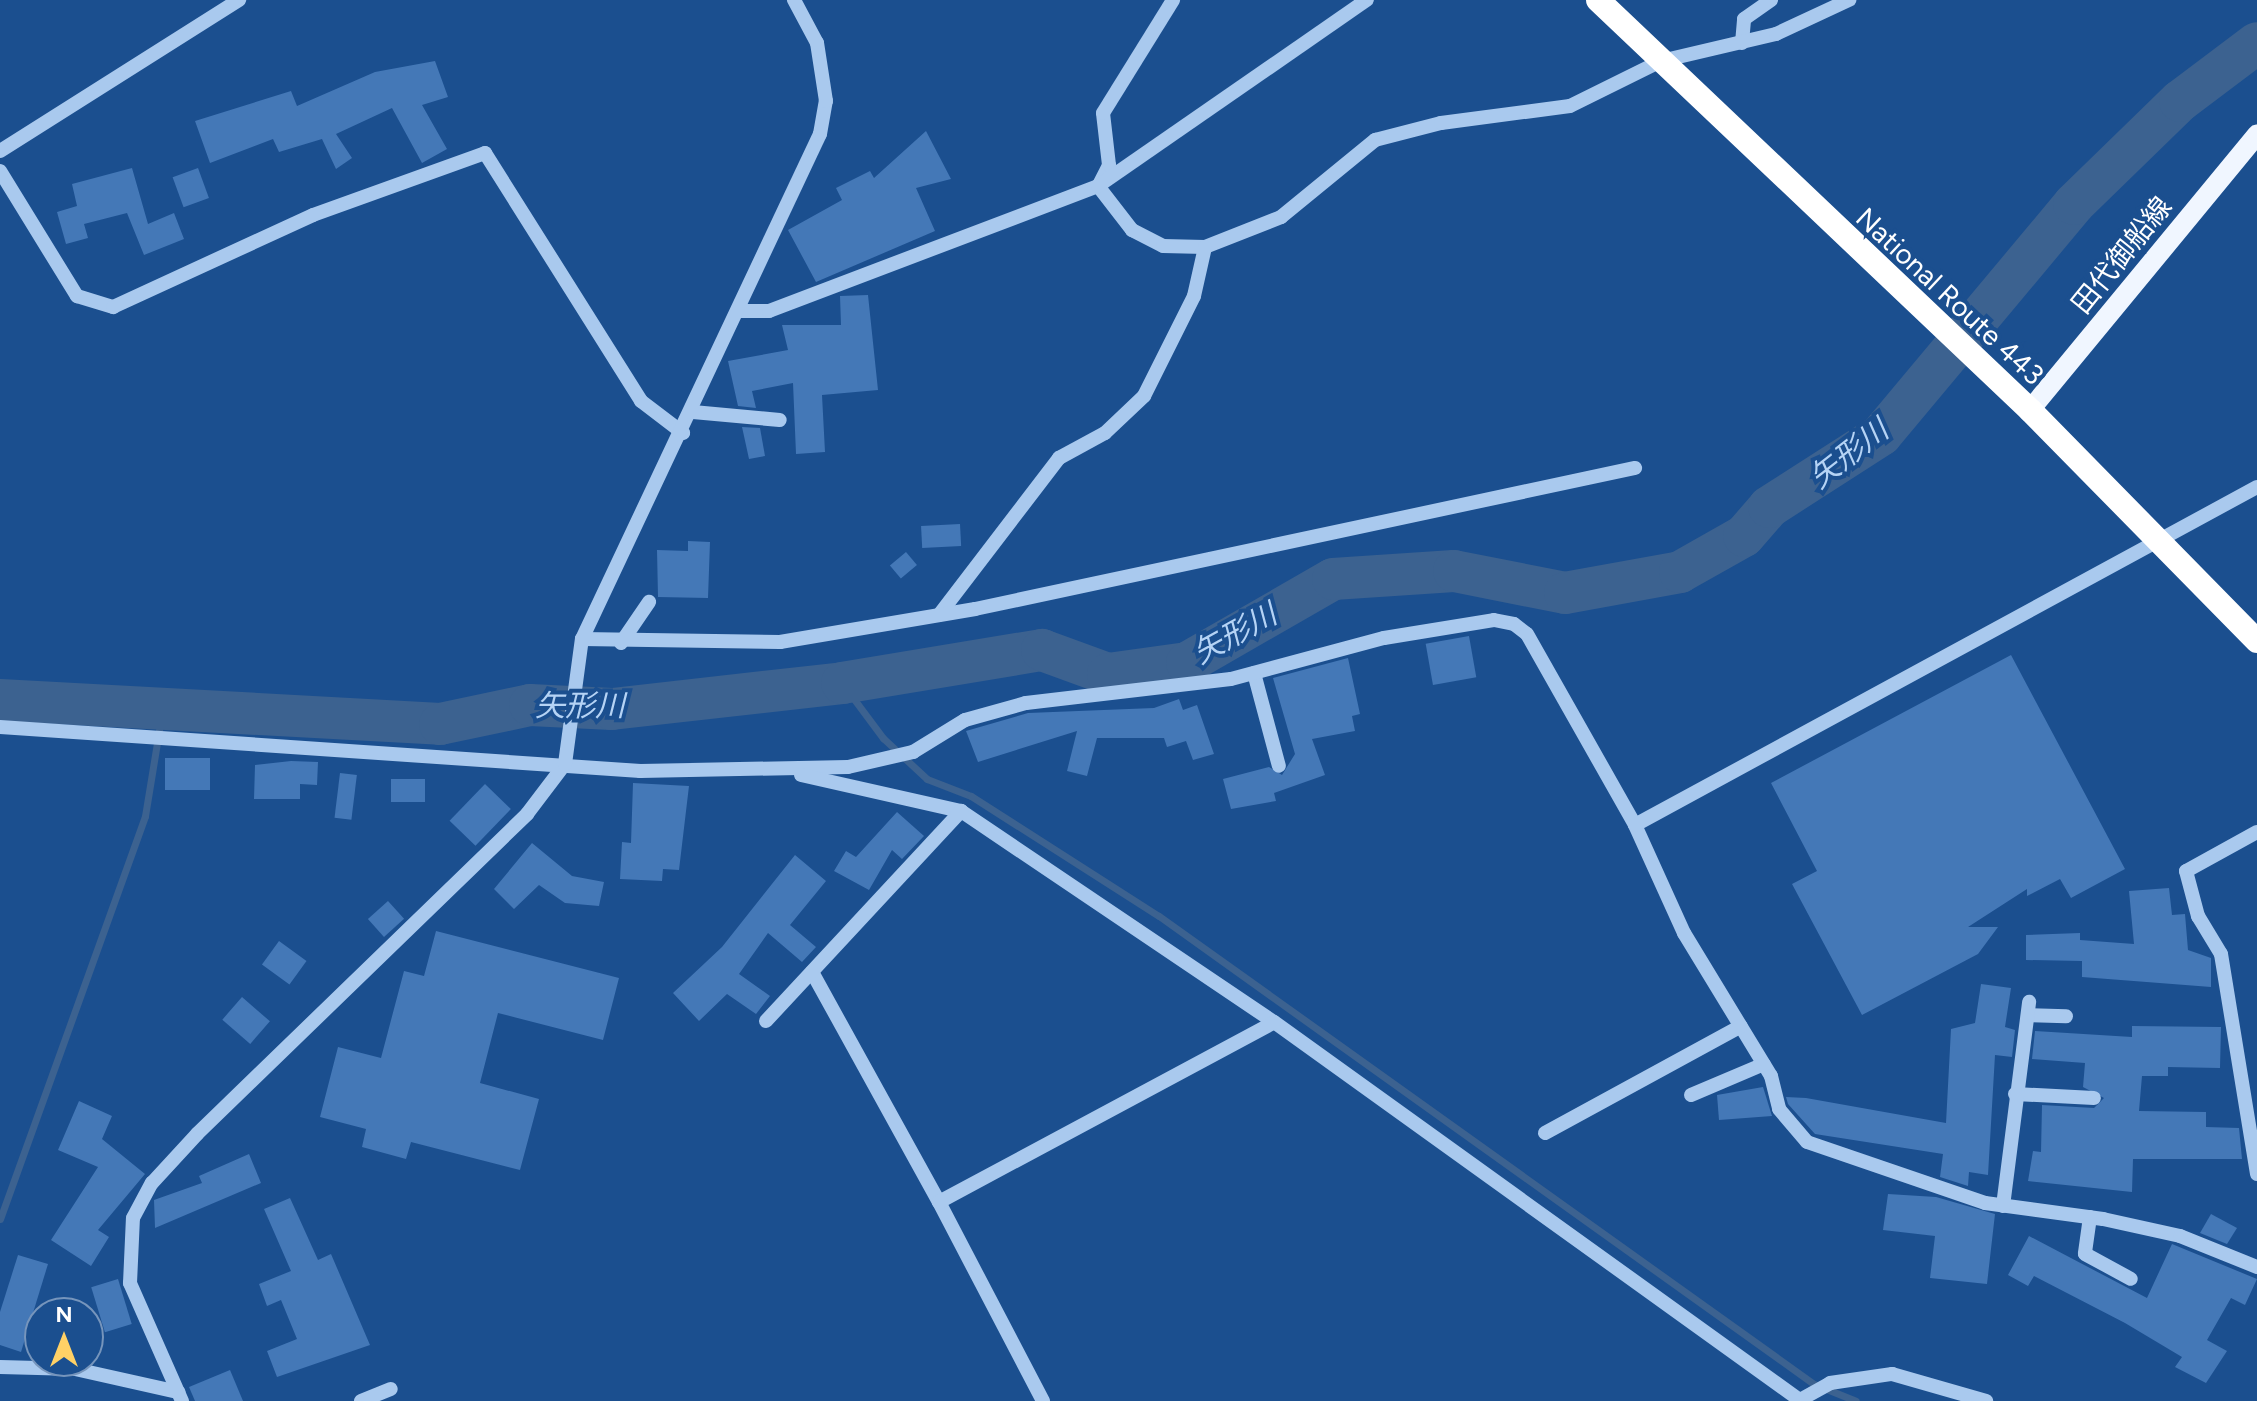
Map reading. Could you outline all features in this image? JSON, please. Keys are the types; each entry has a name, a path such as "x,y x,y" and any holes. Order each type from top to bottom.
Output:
{"highway":[{"name":"National Route 443","path":"1598,0 1909,302 2030,410 2257,641"}],"main road":[{"name":"田代御船線","path":"2030,410 2257,135"}],"street":[{"path":"0,151 239,0"},
{"path":"180,1397 130,1283 133,1218 152,1183 527,814 567,757 582,639 693,412 820,134 826,101 817,43 794,0"},
{"path":"1098,186 1109,165 1103,113 1173,0"},
{"path":"740,311 769,311 1098,186 1367,0"},
{"path":"1742,43 1744,19 1771,0"},
{"path":"1098,186 1132,230 1163,246 1205,247 1281,217 1375,140 1441,123 1570,106 1661,61 1742,43 1849,0"},
{"path":"0,171 77,296 113,307 313,215 485,153 641,401 683,433"},
{"path":"939,615 1059,458 1105,433 1144,396 1194,296 1205,247"},
{"path":"693,412 780,420"},
{"path":"582,639 621,643 780,642 939,615 1635,468"},
{"path":"1635,825 2257,487"},
{"path":"621,643 649,602"},
{"path":"781,771 913,752 965,720 1026,703 1254,673 1384,638 1494,620 1514,624 1527,634 1635,825 1684,933 1764,1064 1779,1109 1807,1142 2003,1206 2090,1217 2180,1236 2257,1267"},
{"path":"1254,673 1279,766"},
{"path":"0,727 781,771 961,811 1274,1022 1800,1401 1830,1383 1892,1374 1986,1401"},
{"path":"766,1021 961,811"},
{"path":"2257,832 2186,871 2198,916 2221,954 2254,1136 2257,1174"},
{"path":"812,972 939,1202 1043,1401"},
{"path":"2003,1206 2015,1094 2029,1008 2066,1016"},
{"path":"939,1202 1274,1022"},
{"path":"1545,1133 1741,1026"},
{"path":"1691,1095 1764,1064"},
{"path":"2015,1094 2094,1098"},
{"path":"2090,1217 2085,1254 2131,1279"},
{"path":"0,1367 75,1369 180,1397"},
{"path":"361,1401 391,1389"}],"building":[{"path":"435,61 448,97 422,105 447,149 422,163 392,108 336,134 352,158 336,169 322,139 279,152 273,139 210,163 195,121 291,91 297,106 375,72"},
{"path":"926,131 951,179 916,188 935,231 816,282 788,230 842,200 836,188 870,171 874,178"},
{"path":"132,168 148,224 174,213 184,239 144,255 127,213 84,224 88,238 66,244 57,212 77,206 72,184"},
{"path":"198,168 209,198 184,207 173,177"},
{"path":"868,295 878,390 822,395 825,452 796,454 793,383 752,391 756,408 738,406 728,361 788,350 782,325 841,325 840,296"},
{"path":"742,427 760,428 765,456 749,459"},
{"path":"960,524 961,546 922,548 921,526"},
{"path":"688,541 710,542 708,598 658,597 657,550 688,551"},
{"path":"906,552 917,565 901,579 890,565"},
{"path":"1469,636 1476,677 1433,685 1426,644"},
{"path":"2011,655 2125,869 2071,898 2060,879 2027,896 2027,889 1968,927 1998,927 1978,954 1862,1015 1792,884 1817,871 1771,783"},
{"path":"1348,658 1360,714 1352,716 1355,731 1312,739 1325,775 1274,793 1276,801 1231,809 1223,779 1269,767 1282,775 1295,754 1273,678"},
{"path":"1179,699 1183,710 1197,705 1214,754 1193,760 1186,741 1167,747 1164,738 1097,738 1087,776 1067,771 1077,731 978,762 966,731 1028,713 1154,708"},
{"path":"165,758 210,758 210,790 165,790"},
{"path":"318,762 317,785 300,784 300,799 254,799 255,765"},
{"path":"340,773 357,775 351,820 335,818"},
{"path":"391,779 425,779 425,802 391,802"},
{"path":"633,783 689,786 679,870 663,869 662,881 620,879 622,842 631,843"},
{"path":"485,784 511,809 475,846 450,821"},
{"path":"897,812 924,836 902,859 892,850 869,890 834,871 846,851 856,857"},
{"path":"532,843 572,876 604,882 599,906 565,903 539,885 514,909 494,889"},
{"path":"795,855 826,881 790,925 816,947 802,962 768,933 739,974 770,996 756,1014 727,994 699,1021 673,993 722,947"},
{"path":"2169,888 2172,915 2185,914 2188,950 2211,958 2211,987 2082,977 2082,961 2026,960 2026,935 2080,933 2080,940 2134,944 2129,891"},
{"path":"388,901 404,919 384,937 368,919"},
{"path":"436,931 619,978 603,1040 498,1013 480,1083 539,1099 520,1170 411,1142 406,1159 362,1147 366,1129 320,1117 338,1047 381,1058 404,971 424,976"},
{"path":"279,941 307,961 289,984 262,964"},
{"path":"1981,984 2011,988 2005,1027 2015,1030 2012,1057 1995,1055 1988,1175 1969,1172 1968,1186 1940,1177 1943,1154 1815,1134 1788,1104 1786,1097 1806,1098 1946,1123 1951,1029 1975,1023"},
{"path":"242,997 270,1021 250,1044 222,1020"},
{"path":"2132,1026 2221,1027 2220,1068 2168,1067 2168,1076 2142,1076 2139,1111 2206,1112 2206,1127 2239,1128 2242,1159 2133,1159 2132,1192 2028,1181 2033,1151 2041,1152 2042,1105 2094,1108 2104,1098 2083,1087 2085,1063 2032,1059 2035,1031 2132,1037"},
{"path":"1763,1087 1772,1116 1719,1120 1717,1095"},
{"path":"79,1101 112,1116 102,1139 145,1174 98,1230 109,1237 91,1266 51,1240 98,1167 58,1150"},
{"path":"249,1154 261,1183 155,1228 154,1200 202,1183 199,1176"},
{"path":"1888,1194 1936,1197 1995,1214 1987,1284 1930,1278 1935,1236 1883,1230"},
{"path":"290,1198 318,1260 331,1254 370,1345 277,1377 267,1351 297,1339 281,1300 267,1306 259,1284 291,1271 264,1209"},
{"path":"2211,1214 2237,1228 2227,1244 2200,1233"},
{"path":"2029,1236 2147,1298 2172,1244 2257,1279 2245,1305 2231,1298 2207,1340 2227,1351 2206,1383 2175,1367 2182,1357 2125,1323 2034,1276 2028,1286 2008,1275"},
{"path":"18,1255 48,1264 38,1297 24,1297 24,1342 21,1352 0,1345 0,1312"},
{"path":"118,1279 132,1324 105,1332 104,1297 94,1297 91,1287"},
{"path":"230,1370 243,1401 195,1401 189,1387"}],"waterway":[{"name":"矢形川","path":"0,700 440,724 530,705 612,709 842,683 1042,650 1108,674 1187,663 1333,579 1454,571 1565,593 1680,572 1744,536 1769,507 1881,435 2074,204 2180,101 2257,43"},
{"path":"842,683 883,738 927,779 971,796 1159,916 1814,1384 1856,1401"},
{"path":"0,1219 145,816 160,724 174,706"}]}
